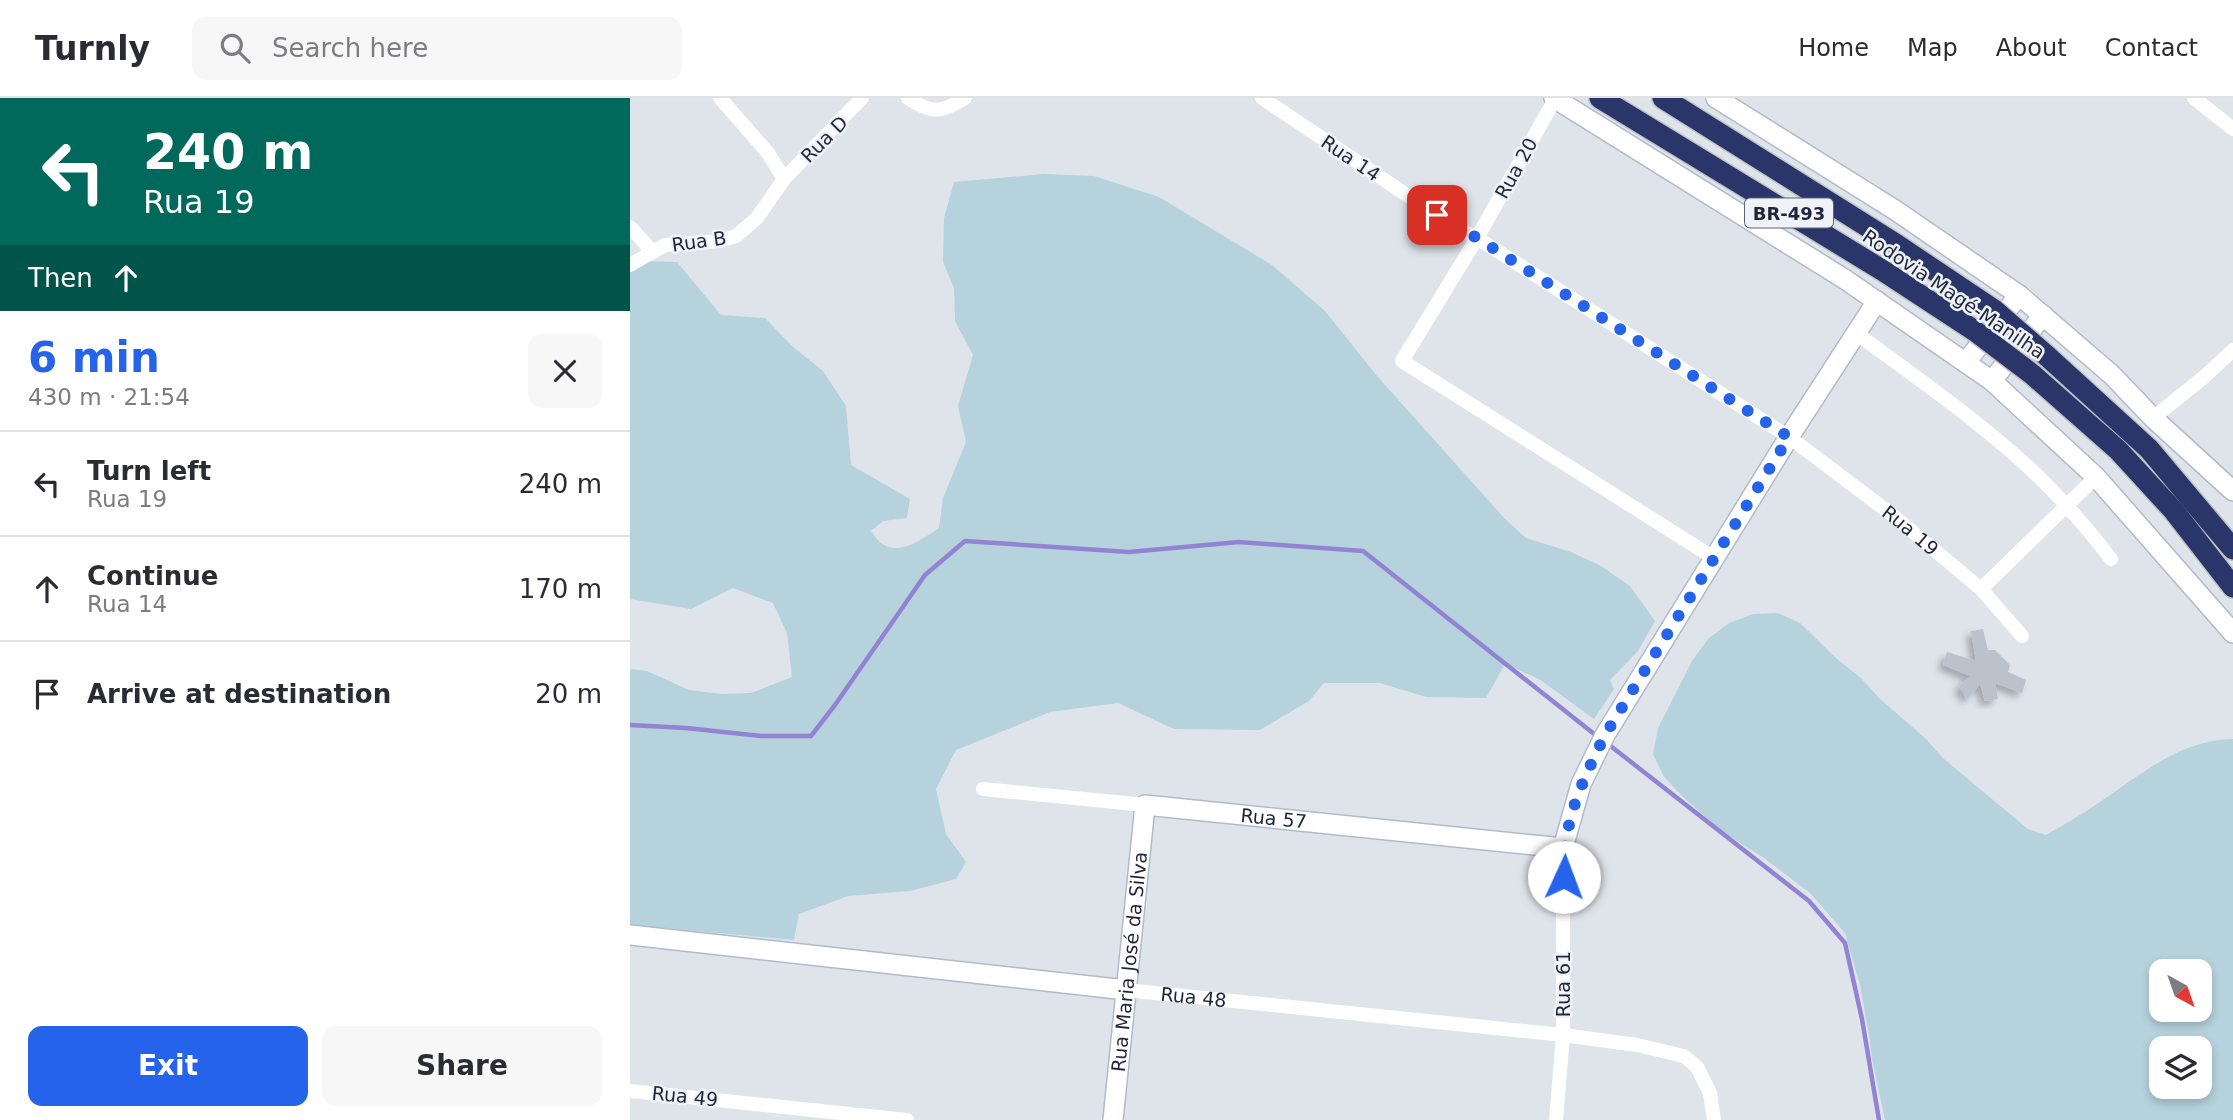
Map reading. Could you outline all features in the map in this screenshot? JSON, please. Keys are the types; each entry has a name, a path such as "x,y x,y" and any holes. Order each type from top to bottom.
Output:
{"highway":[{"name":"Rodovia Magé-Manilha","path":"1601,98 1882,270 1975,331 2033,374 2119,450 2205,550 2233,587"},
{"name":"Rodovia Magé-Manilha","path":"1663,98 1897,245 1994,310 2149,449 2228,541"}],"street":[{"path":"720,98 768,153 784,179"},
{"name":"Rua D","path":"784,179 862,98"},
{"path":"908,98 925,108 937,111 945,110 965,98"},
{"name":"Rua 14","path":"1262,98 1433,213 1477,238"},
{"path":"1555,98 1877,301 1992,380 2096,477 2233,633"},
{"name":"Rua 20","path":"1555,98 1477,238 1402,361 1714,558"},
{"name":"BR-493","path":"1716,98 1895,210 2019,295 2112,374 2153,418"},
{"path":"2194,98 2233,129"},
{"name":"Rua B","path":"630,265 652,251 676,242 719,241 736,236 747,229 762,212 784,179"},
{"path":"630,227 652,251"},
{"name":"Rua 19","path":"1477,238 1789,437 1895,517 1981,589 2022,636"},
{"path":"1966,362 2019,295"},
{"path":"1563,848 1581,784 1605,735 1789,437 1877,301"},
{"path":"1992,380 2043,315"},
{"path":"1856,333 2025,464 2067,507 2111,559"},
{"path":"2233,350 2153,418 2233,491"},
{"path":"1981,589 2096,477"},
{"name":"Rua 57","path":"983,789 1563,848"},
{"name":"Rua Maria José da Silva","path":"1113,1120 1145,805"},
{"name":"Rua 61","path":"1556,1120 1563,1035 1563,848"},
{"name":"Rua 48","path":"630,935 1637,1045 1684,1056 1697,1067 1710,1093 1714,1120"},
{"name":"Rua 49","path":"630,1091 906,1120"}],"shaded area":[{"path":"1044,174 1094,176 1159,197 1272,265 1325,311 1377,376 1505,519 1526,538 1571,552 1601,566 1630,586 1655,621 1638,651 1610,680 1614,689 1594,719 1539,679 1505,664 1486,698 1426,697 1380,683 1324,683 1309,701 1260,730 1174,729 1118,703 1050,712 956,750 936,789 946,834 966,862 956,879 910,891 848,896 799,914 794,940 630,925 630,669 647,671 689,690 722,694 751,693 792,677 787,633 773,603 733,588 691,609 630,599 630,271 645,261 677,262 721,315 765,318 793,347 823,371 846,406 851,465 910,499 907,518 883,521 871,531 878,541 886,546 904,547 939,528 943,498 966,442 958,406 973,355 955,321 954,288 943,262 944,218 954,182"},
{"path":"1778,613 1800,623 1926,739 1944,759 2028,829 2046,835 2178,752 2196,745 2233,739 2233,1120 1885,1120 1860,985 1845,933 1810,893 1764,858 1720,830 1681,795 1664,777 1653,754 1658,728 1692,661 1708,639 1729,623 1753,614"}],"building":[{"path":"1983,629 1988,650 1995,650 2010,665 2008,672 2026,680 2022,693 1995,683 1998,699 1985,701 1980,684 1967,699 1959,686 1970,676 1943,665 1947,652 1976,661 1971,631"}],"waterway":[{"path":"630,725 761,736 811,736 925,575 965,541 1129,552 1239,542 1363,551 1598,737"},
{"path":"1608,744 1809,901 1845,943 1862,1019 1879,1120"}],"route":[{"path":"1437,215 1789,437 1605,735 1581,784 1563,848 1564,877"}]}
